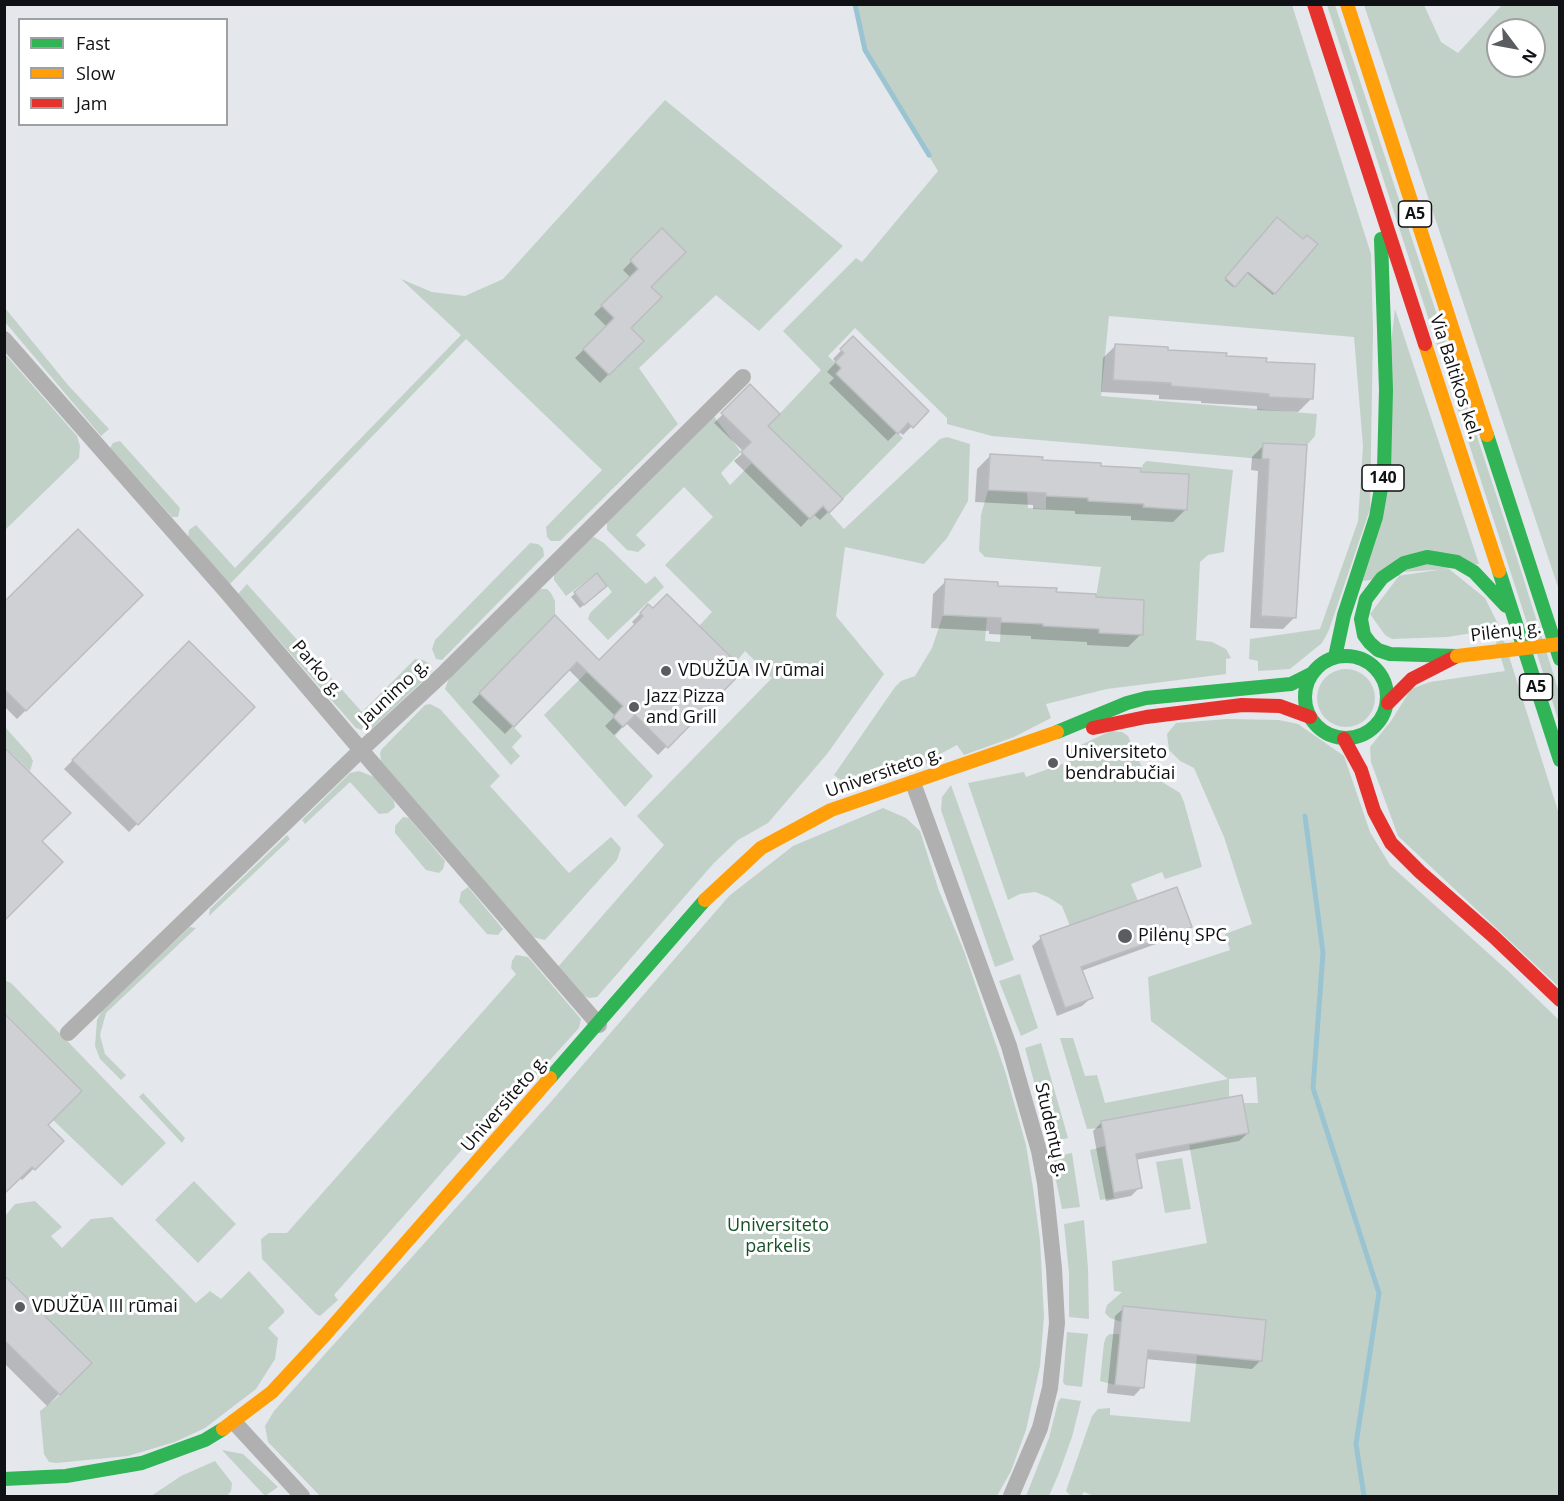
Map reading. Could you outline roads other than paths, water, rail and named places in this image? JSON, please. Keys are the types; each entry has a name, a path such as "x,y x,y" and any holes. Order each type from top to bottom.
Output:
{"main road":[{"name":"Via Baltikos kel.","path":"1314,4 1560,760"},
{"name":"Via Baltikos kel.","path":"1347,4 1560,658"},
{"name":"140","path":"1335,657 1344,615 1376,517 1384,471 1386,390 1380,203"},
{"path":"1457,656 1390,654 1378,650 1370,643 1364,635 1361,619 1366,599 1382,578 1404,562 1427,557 1457,562 1474,572 1512,613"},
{"name":"Pilėnų g.","path":"1374,666 1388,668 1457,656 1560,644"},
{"path":"1349,656 1362,659 1374,666 1382,676 1387,689 1388,703 1377,725 1368,733 1356,738 1344,739 1324,733 1310,717 1306,706 1307,683 1313,673 1323,663 1335,657 1349,656"},
{"name":"Pilėnų g.","path":"1388,703 1412,679 1457,656"},
{"name":"Universiteto g.","path":"4,1479 66,1476 107,1471 142,1463 205,1440 234,1422 272,1392 599,1024 710,895 761,849 784,834 816,817 1036,741 1107,710 1146,698 1291,684 1313,673"},
{"name":"Universiteto g.","path":"1036,741 1138,718 1242,705 1280,706 1310,717"},
{"path":"1344,739 1358,763 1374,811 1391,843 1560,1000"}],"street":[{"name":"Parko g.","path":"4,339 229,594 599,1024"},
{"name":"Jaunimo g.","path":"68,1033 445,672 743,377"},
{"name":"Studentų g.","path":"913,783 1009,1046 1039,1151 1045,1183 1057,1323 1050,1388 1040,1428 1011,1497"},
{"path":"234,1422 302,1497"}],"waterway":[{"path":"855,4 865,50 929,155"},
{"path":"1305,816 1323,953 1313,1088 1379,1293 1356,1444 1364,1496"}],"place":[{"name":"VDUŽŪA IV rūmai","path":"666,671"},
{"name":"Jazz Pizza and Grill","path":"634,707"},
{"name":"Universiteto bendrabučiai","path":"1053,763"},
{"name":"Pilėnų SPC","path":"1125,936"},
{"name":"VDUŽŪA III rūmai","path":"20,1307"}],"park label":[{"name":"Universiteto parkelis","path":"778,1236"}]}
